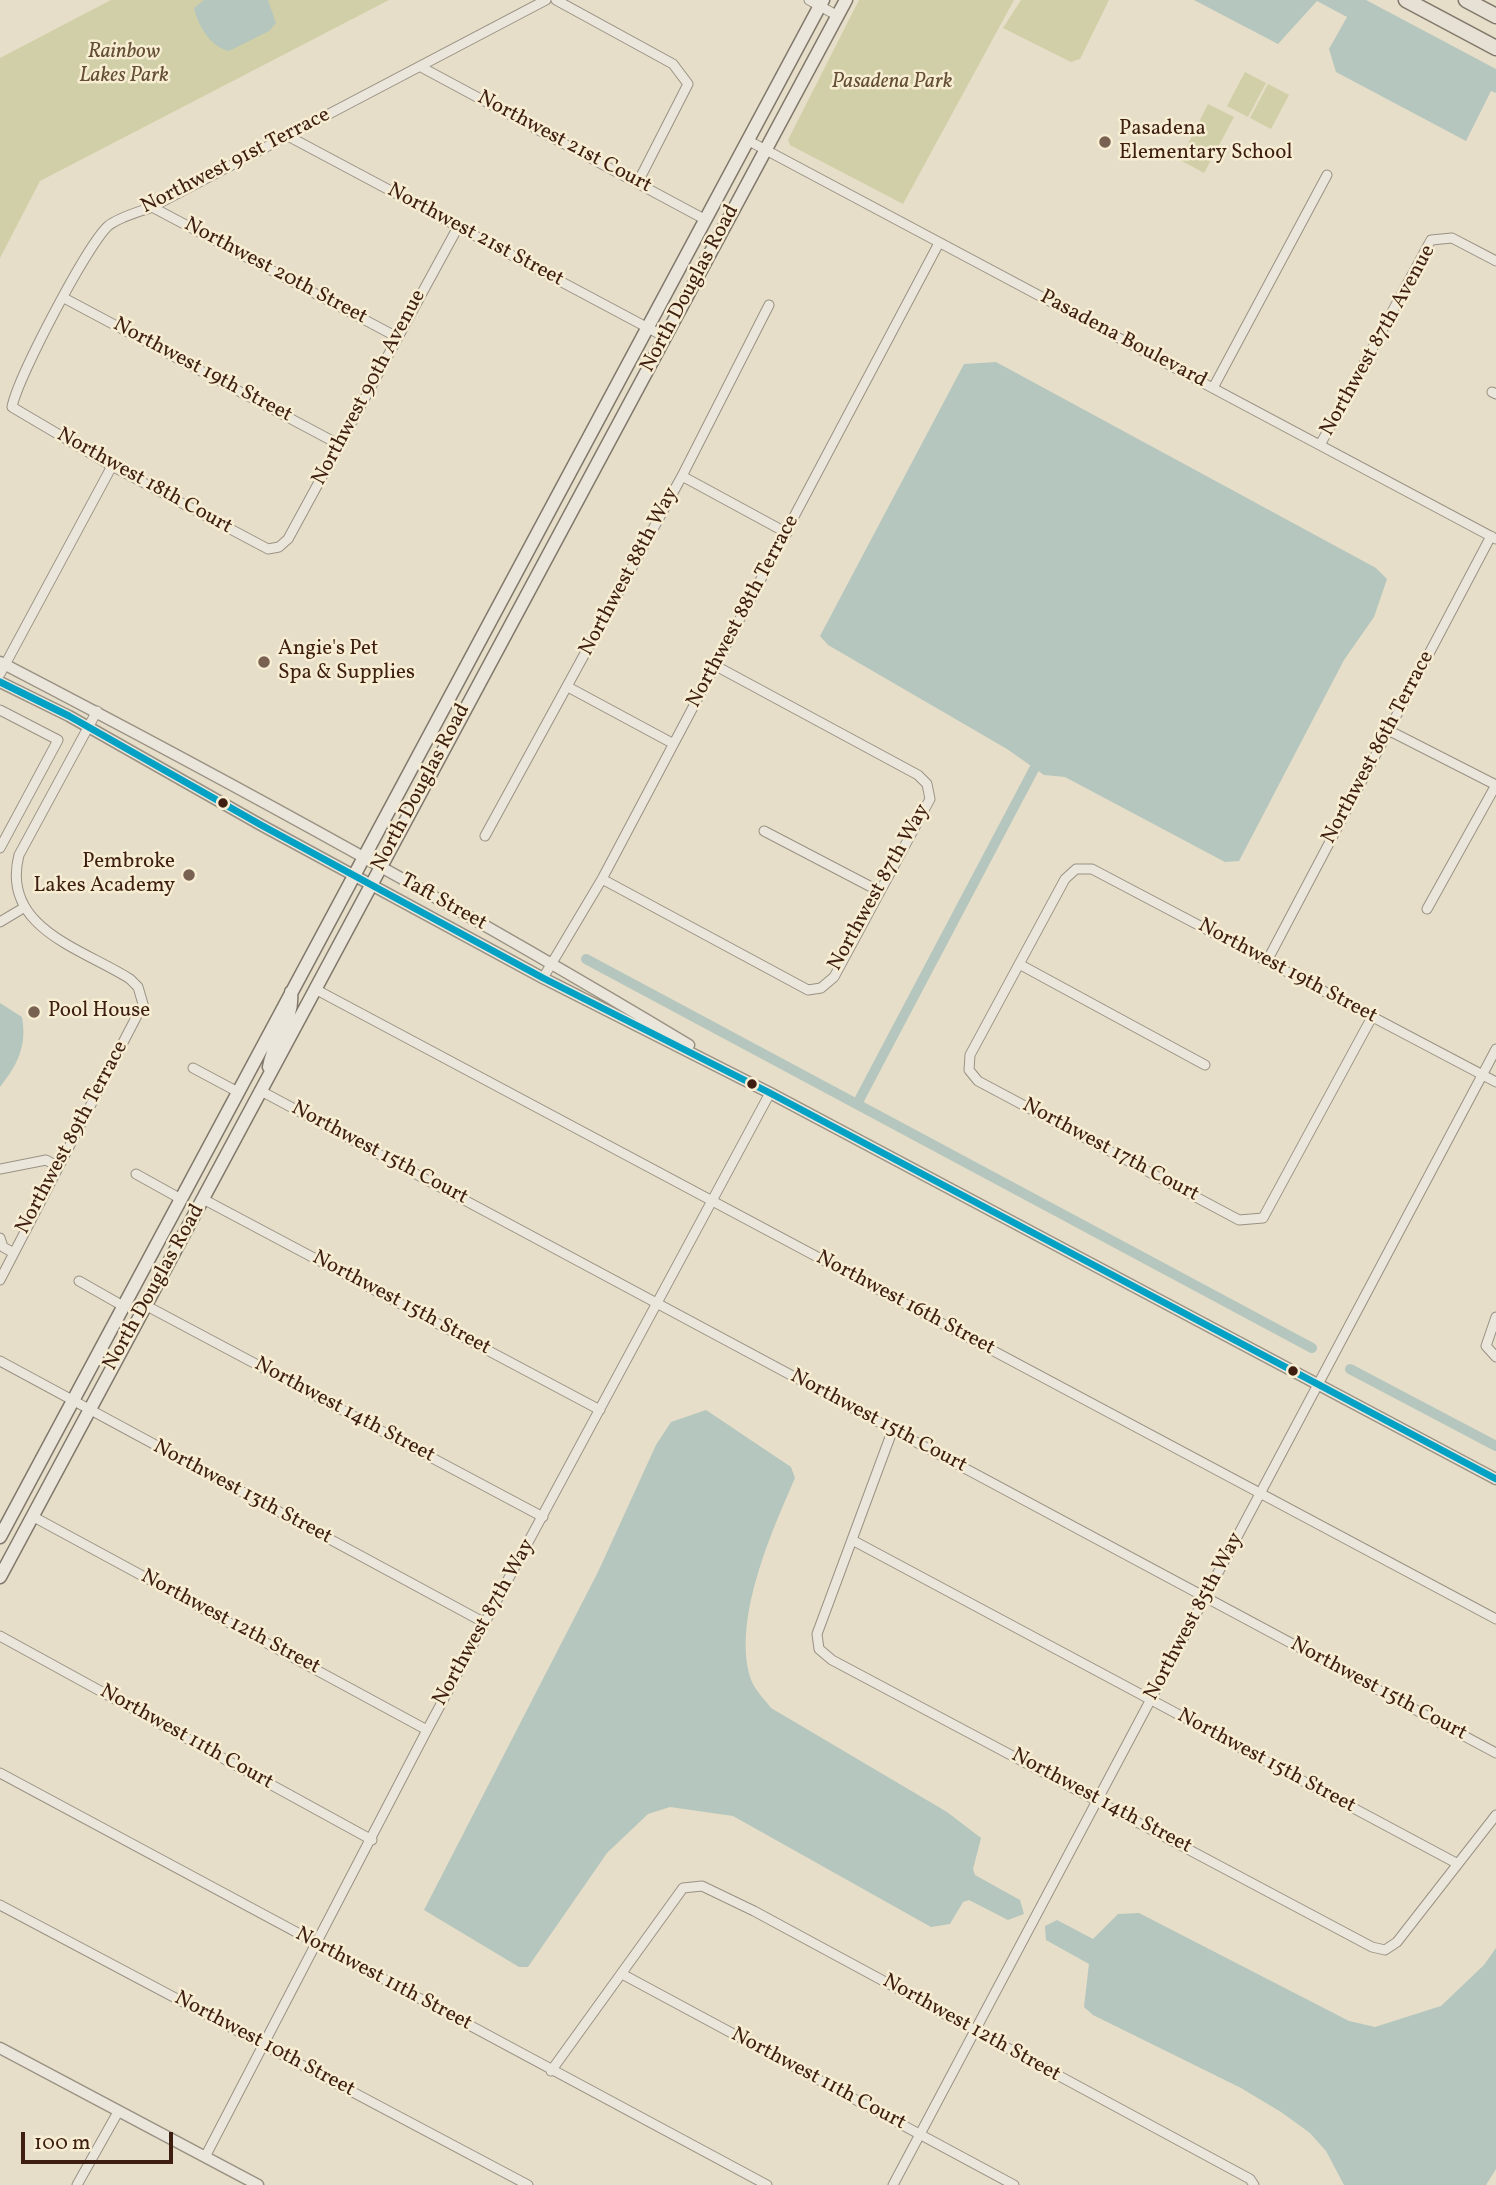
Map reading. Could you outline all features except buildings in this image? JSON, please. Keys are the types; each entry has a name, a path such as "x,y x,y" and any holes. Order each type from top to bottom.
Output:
{"main road":[{"name":"North Douglas Road","path":"0,1577 846,0"},
{"path":"1406,0 1496,48"},
{"path":"1466,0 1496,16"},
{"name":"North Douglas Road","path":"0,1537 362,858 749,142 817,2"},
{"path":"268,1077 273,1048 293,1009 291,992"}],"street":[{"name":"Northwest 91st Terrace","path":"12,407 15,389 64,298 104,231 111,224 152,207 546,0"},
{"path":"556,0 673,65 688,84 638,182"},
{"path":"817,2 838,16"},
{"name":"Northwest 21st Court","path":"421,67 706,220"},
{"name":"Northwest 21st Street","path":"286,135 665,337"},
{"name":"Pasadena Boulevard","path":"749,142 1493,538"},
{"path":"1213,388 1327,175"},
{"name":"Northwest 20th Street","path":"152,207 397,337"},
{"name":"Northwest 90th Avenue","path":"279,547 288,538 458,227"},
{"name":"Northwest 87th Avenue","path":"1320,445 1432,240 1452,237 1496,261"},
{"name":"Northwest 88th Terrace","path":"544,978 602,879 672,743 788,533 939,243"},
{"name":"Northwest 19th Street","path":"64,298 340,445"},
{"name":"Northwest 88th Way","path":"485,836 681,476 769,305"},
{"name":"Northwest 18th Court","path":"12,407 112,466 268,550 279,547"},
{"path":"2,667 112,466"},
{"path":"681,476 788,533"},
{"name":"Northwest 86th Terrace","path":"1267,961 1388,730 1493,538"},
{"name":"Northwest 87th Way","path":"602,879 808,990 821,988 834,977 930,799 927,785 918,775 716,666"},
{"name":"Taft Street","path":"2,667 97,711 552,963 770,1093"},
{"name":"Taft Street","path":"0,682 89,726 544,978 770,1093 1496,1479"},
{"path":"568,687 672,743"},
{"path":"0,710 58,740 0,848"},
{"path":"0,922 20,910 13,890 16,863 97,711"},
{"path":"1388,730 1496,785 1427,909"},
{"path":"764,831 879,891"},
{"name":"Northwest 19th Street","path":"1019,964 1065,879 1076,869 1092,869 1496,1082"},
{"name":"Northwest 89th Terrace","path":"0,1280 57,1166 140,1013 142,996 130,979 40,930 20,910"},
{"path":"1019,964 1205,1065"},
{"name":"Northwest 17th Court","path":"1019,964 970,1055 969,1070 978,1081 1239,1220 1263,1218 1371,1017"},
{"name":"Northwest 16th Street","path":"315,989 1496,1619"},
{"name":"Northwest 85th Way","path":"893,2185 1496,1049"},
{"path":"193,1068 238,1092"},
{"name":"Northwest 15th Court","path":"261,1091 1496,1753"},
{"name":"Northwest 87th Way","path":"205,2157 428,1730 770,1093"},
{"path":"0,1169 46,1160 57,1166"},
{"path":"136,1174 181,1199"},
{"name":"Northwest 15th Street","path":"203,1199 600,1410"},
{"path":"0,1238 3,1247 12,1252"},
{"path":"79,1281 123,1306"},
{"name":"Northwest 14th Street","path":"145,1305 543,1517"},
{"path":"1496,1317 1486,1346 1496,1357"},
{"name":"Northwest 13th Street","path":"0,1361 485,1623"},
{"path":"854,1541 893,1429"},
{"name":"Northwest 12th Street","path":"32,1517 428,1730"},
{"name":"Northwest 15th Street","path":"854,1541 1458,1864"},
{"name":"Northwest 14th Street","path":"854,1541 817,1634 819,1649 832,1660 1372,1947 1385,1950 1396,1942 1458,1864"},
{"name":"Northwest 11th Court","path":"0,1636 372,1840"},
{"name":"Northwest 11th Street","path":"0,1773 767,2185"},
{"path":"1458,1864 1496,1815"},
{"name":"Northwest 12th Street","path":"622,1974 683,1888 702,1886 754,1911 1250,2179 1254,2185"},
{"name":"Northwest 10th Street","path":"0,1905 528,2185"},
{"path":"551,2071 622,1974"},
{"name":"Northwest 11th Court","path":"622,1974 1014,2185"},
{"path":"0,2048 258,2185"},
{"path":"77,2185 118,2112"}],"green space":[{"name":"Rainbow Lakes Park","path":"111,0 389,0 40,181 0,258 0,58"},
{"name":"Pasadena Park","path":"859,0 1014,0 903,204 790,145 788,140"},
{"path":"1021,0 1109,0 1080,59 1071,62 1003,28"},
{"path":"1245,72 1266,83 1248,117 1227,106"},
{"path":"1268,84 1289,95 1271,129 1250,118"},
{"path":"1208,104 1234,117 1204,173 1180,160"}],"shaded area":[{"path":"204,0 268,0 276,23 269,31 229,51 222,49 206,35 199,22 194,8"},
{"path":"1194,0 1366,0 1496,69 1496,93 1491,91 1466,141 1336,72 1329,49 1347,17 1317,1 1278,44"},
{"path":"996,362 1376,568 1387,579 1374,617 1344,660 1239,861 1225,862 1065,777 1044,775 1007,749 828,645 820,636 964,364"},
{"path":"0,1003 22,1017 23,1037 20,1054 0,1087"},
{"path":"706,1410 791,1467 795,1478 765,1551 750,1606 746,1633 747,1659 756,1689 771,1708 947,1812 981,1838 973,1869 975,1875 1020,1900 1024,1914 1008,1920 969,1900 963,1902 950,1924 931,1927 733,1816 670,1807 648,1814 607,1853 528,1967 519,1967 424,1910 598,1572 656,1445 671,1422"},
{"path":"1139,1913 1349,2021 1375,2027 1441,2006 1484,1965 1496,1948 1496,2169 1486,2185 1344,2185 1326,2151 1310,2133 1281,2112 1241,2088 1093,2015 1084,2007 1089,1964 1046,1940 1045,1926 1057,1920 1093,1939 1118,1914"}],"waterway":[{"path":"857,1104 1034,769"},
{"path":"586,959 1312,1348"},
{"path":"1350,1369 1496,1446"}],"transit line":[{"path":"0,682 69,716 261,825 543,978 770,1093 1496,1479"}],"place":[{"name":"Pasadena Elementary School","path":"1105,142"},
{"name":"Angie's Pet Spa & Supplies","path":"264,662"},
{"name":"Pembroke Lakes Academy","path":"189,875"},
{"name":"Pool House","path":"34,1012"}]}
